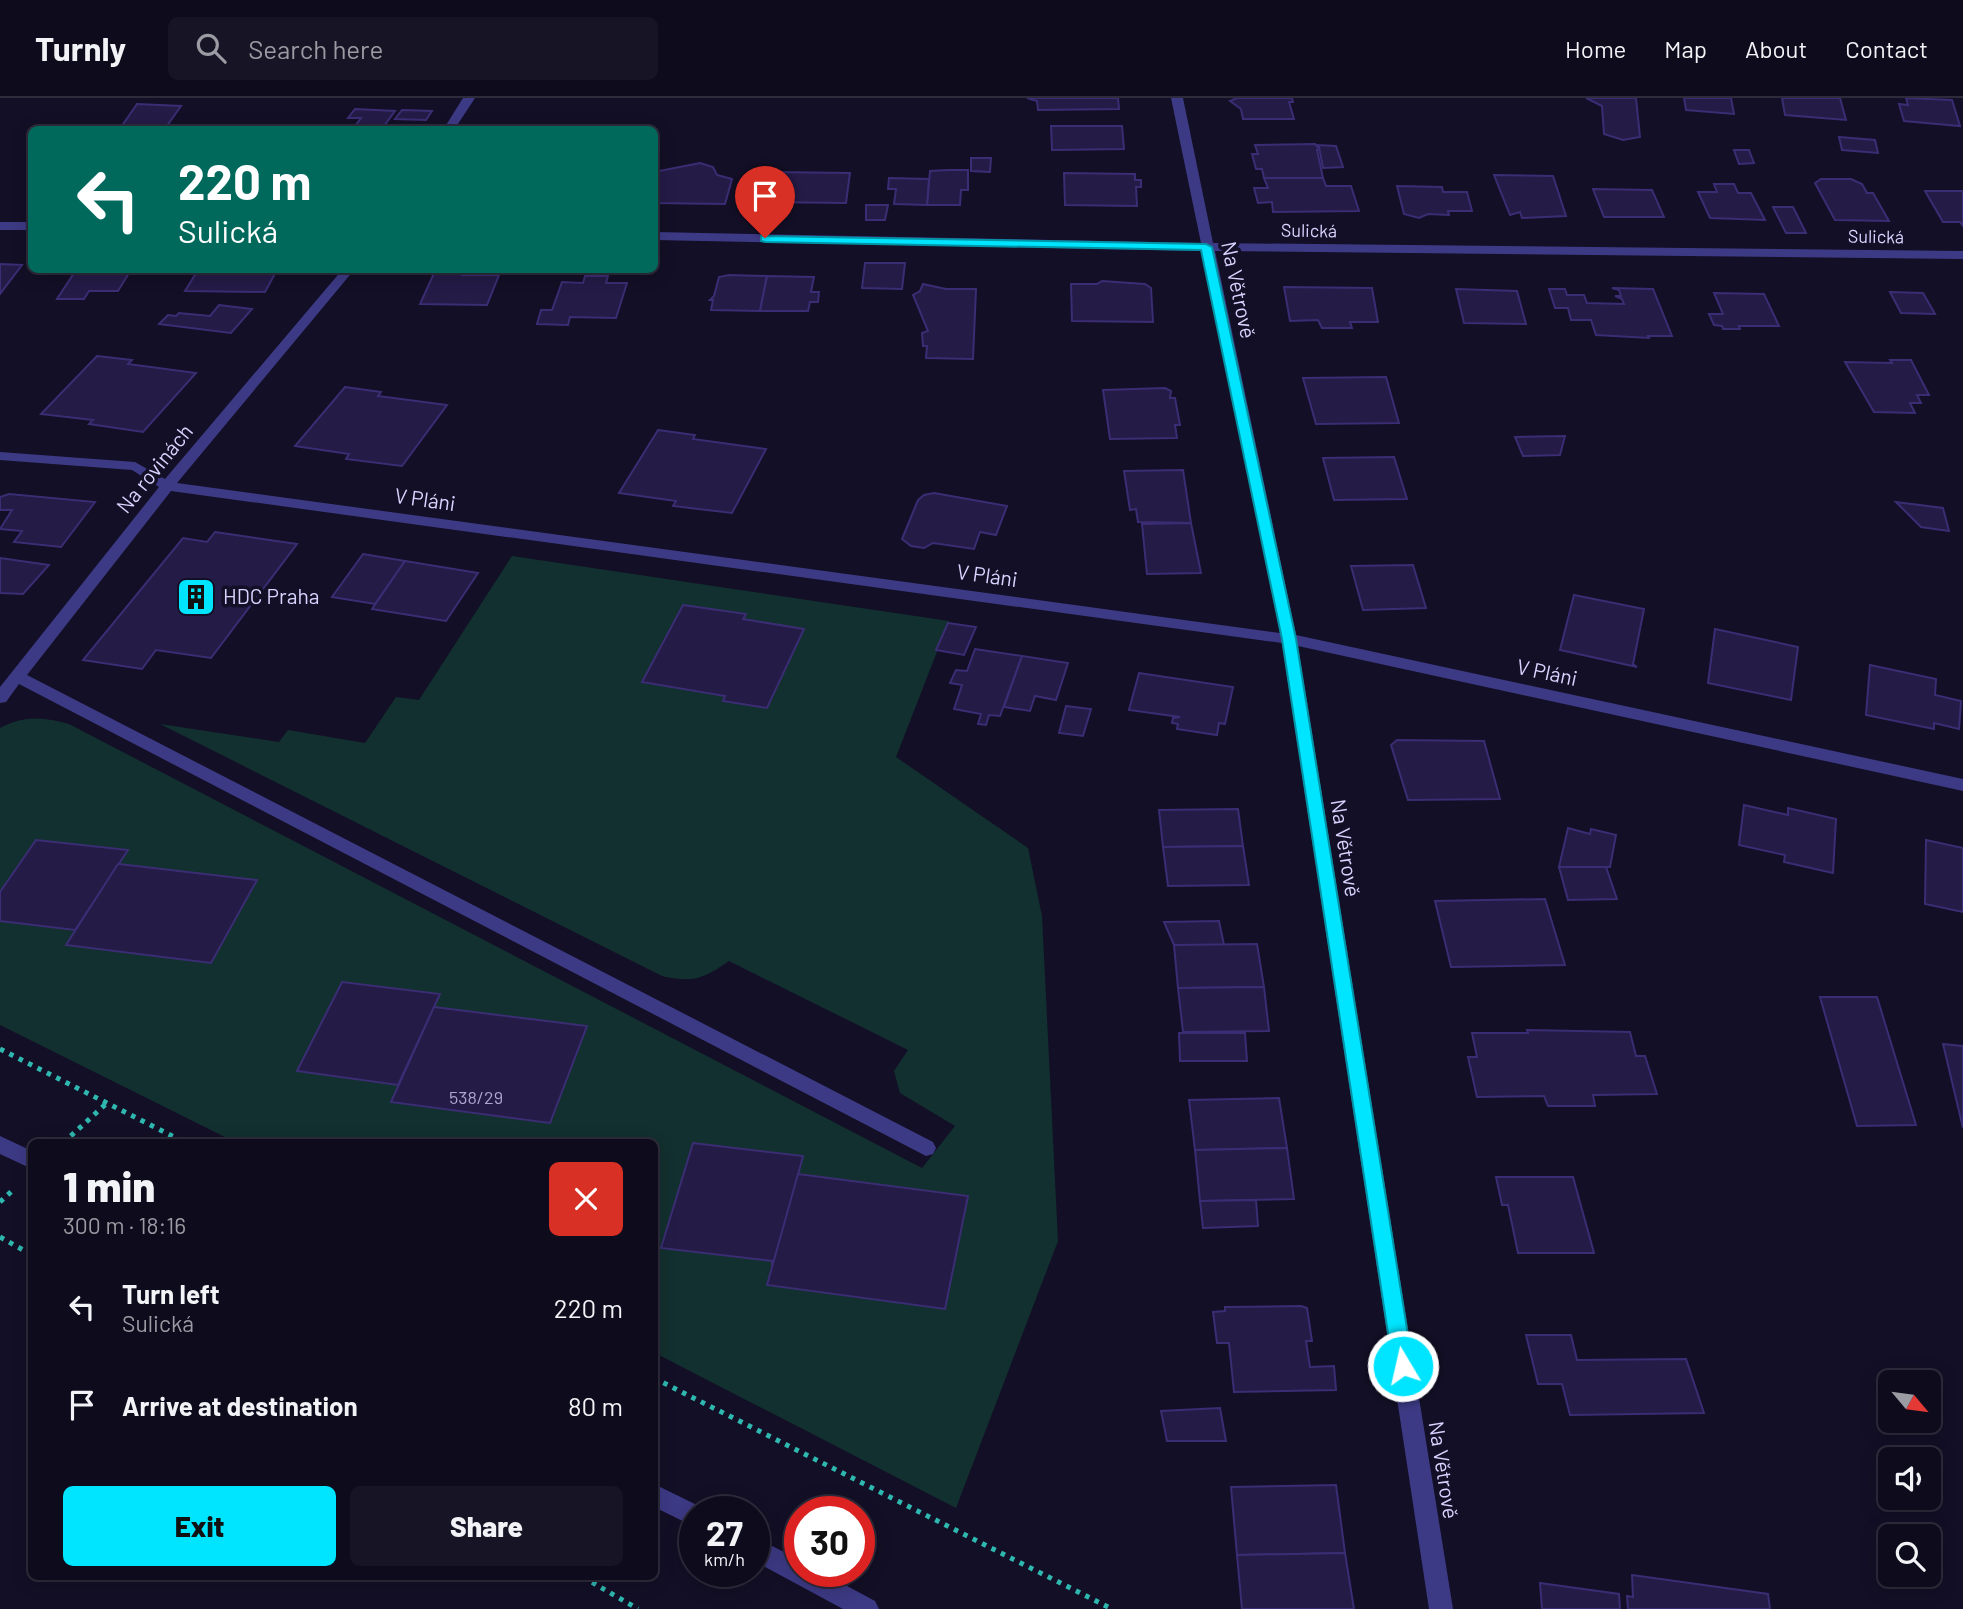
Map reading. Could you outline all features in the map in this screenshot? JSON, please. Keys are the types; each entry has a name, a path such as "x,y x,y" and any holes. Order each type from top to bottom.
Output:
{"street":[{"path":"451,126 469,98"},
{"name":"Na Větrově","path":"1177,98 1289,639 1441,1609"},
{"path":"0,226 28,226"},
{"name":"Sulická","path":"658,236 1206,247 1963,255"},
{"name":"Na rovinách","path":"0,698 167,486 345,273"},
{"name":"V Pláni","path":"0,456 135,466 167,486 1289,639 1963,785"},
{"path":"18,677 926,1148"},
{"path":"0,1144 28,1158"},
{"path":"658,1497 679,1508"},
{"path":"770,1557 867,1609"}],"path":[{"path":"0,1049 178,1139"},
{"path":"67,1139 107,1102"},
{"path":"0,1237 28,1253"},
{"path":"658,1380 1112,1609"},
{"path":"588,1580 638,1609"}],"green space":[{"path":"512,556 949,621 896,757 1028,848 1042,916 1058,1241 956,1508 658,1355 658,1139 229,1139 0,1025 0,921 75,930 67,945 210,963 256,881 119,864 127,850 36,840 0,892 0,728 26,719 51,720 69,724 922,1168 955,1126 900,1093 894,1071 908,1050 729,961 697,978 662,976 160,724 279,742 288,730 365,743 396,697 419,700","holes":["683,605 745,614 743,619 804,629 767,708 724,701 725,696 642,682","342,982 434,1007 587,1026 550,1122 392,1101 398,1085 298,1071","693,1143 803,1156 799,1175 968,1196 945,1309 768,1284 772,1261 661,1248"]}],"building":[{"path":"1027,98 1118,98 1119,109 1038,110 1037,101"},
{"path":"1237,98 1292,98 1293,102 1289,102 1294,119 1243,119 1241,109 1230,101"},
{"path":"1586,98 1636,98 1640,137 1623,140 1604,134 1602,106"},
{"path":"1684,98 1731,98 1734,114 1686,110"},
{"path":"1782,98 1840,98 1846,120 1785,115"},
{"path":"1906,98 1952,100 1960,126 1904,121 1899,104 1908,105"},
{"path":"137,104 181,106 167,126 122,126"},
{"path":"355,109 395,111 384,126 355,126 361,118 348,118"},
{"path":"402,110 432,111 426,120 395,119"},
{"path":"1051,126 1122,126 1124,149 1052,150"},
{"path":"1839,137 1875,140 1878,153 1842,150"},
{"path":"1315,144 1320,150 1317,150 1323,178 1264,178 1262,169 1256,169 1252,154 1258,154 1255,145"},
{"path":"1316,145 1336,146 1343,167 1323,168 1319,147"},
{"path":"1734,150 1749,150 1754,163 1739,164"},
{"path":"971,158 991,158 990,172 971,171"},
{"path":"700,163 713,167 717,175 732,179 725,204 658,203 658,171"},
{"path":"968,170 968,190 961,190 960,205 927,205 930,171"},
{"path":"770,172 850,173 846,203 764,202"},
{"path":"1064,173 1135,174 1135,180 1141,180 1141,187 1136,187 1137,206 1065,205"},
{"path":"1494,175 1553,176 1566,216 1522,218 1520,212 1510,215"},
{"path":"889,178 929,179 927,205 894,204 896,189 888,189"},
{"path":"1264,178 1323,178 1326,186 1351,186 1359,211 1273,212 1272,202 1258,203 1254,188 1268,188"},
{"path":"1821,179 1851,179 1862,184 1867,193 1873,193 1889,221 1835,220 1815,183"},
{"path":"1714,184 1734,184 1738,193 1751,193 1765,220 1710,218 1698,192 1717,192"},
{"path":"1397,186 1442,187 1443,192 1467,192 1472,211 1448,211 1449,215 1428,214 1419,218 1404,214"},
{"path":"1593,189 1652,190 1664,217 1604,217"},
{"path":"1925,191 1963,191 1963,226 1960,222 1943,222"},
{"path":"866,205 888,205 885,220 866,220"},
{"path":"1773,207 1793,207 1806,233 1786,233"},
{"path":"865,263 905,263 902,289 862,288"},
{"path":"0,264 22,265 0,294"},
{"path":"74,273 129,273 118,291 89,291 84,299 57,299"},
{"path":"196,273 275,273 265,292 185,291"},
{"path":"434,273 499,275 487,305 420,304"},
{"path":"585,276 608,276 606,283 627,283 616,318 570,317 568,325 537,324 541,310 552,310 562,282 583,283"},
{"path":"767,276 760,311 711,310 713,300 710,300 714,296 719,277"},
{"path":"767,276 814,277 811,292 819,292 818,302 810,302 808,311 760,311"},
{"path":"1102,281 1145,284 1151,288 1153,322 1072,321 1071,284 1097,284"},
{"path":"923,284 946,289 976,289 973,359 926,358 927,346 923,346 922,333 928,331 913,295 920,291"},
{"path":"1284,287 1372,288 1378,322 1350,322 1352,328 1322,328 1318,320 1290,321"},
{"path":"1612,288 1653,289 1672,336 1648,336 1649,338 1596,335 1591,320 1571,320 1568,308 1555,308 1549,289 1565,289 1567,295 1584,295 1587,303 1624,304 1622,299 1615,296 1621,296 1619,290"},
{"path":"1456,289 1517,291 1526,324 1464,323"},
{"path":"1890,292 1923,293 1935,314 1901,313"},
{"path":"1714,293 1764,294 1779,326 1739,326 1740,329 1723,329 1722,326 1714,325 1709,314 1723,314"},
{"path":"219,305 252,309 231,333 159,324 168,315 176,316 179,313 210,316"},
{"path":"97,356 132,360 128,364 196,373 143,432 89,424 93,420 41,414"},
{"path":"1890,360 1911,360 1929,395 1917,395 1921,403 1910,403 1915,413 1874,412 1845,362 1892,363"},
{"path":"1386,377 1399,423 1316,424 1303,378"},
{"path":"345,387 381,392 378,396 447,405 402,466 346,459 349,454 295,446"},
{"path":"1165,388 1171,391 1170,398 1175,398 1180,425 1175,425 1177,438 1110,439 1103,390"},
{"path":"658,430 695,435 693,439 766,449 732,513 673,506 676,501 619,493"},
{"path":"1565,436 1560,455 1523,456 1515,437"},
{"path":"1394,457 1407,499 1334,500 1323,458"},
{"path":"1183,470 1191,523 1138,522 1136,509 1130,510 1124,471"},
{"path":"934,493 1007,506 996,535 980,532 974,549 933,543 924,548 911,546 902,539 918,500 924,495"},
{"path":"9,494 95,502 61,547 14,542 22,531 0,529 12,510 0,510 0,497"},
{"path":"1896,502 1943,508 1949,531 1921,527"},
{"path":"1191,523 1201,573 1147,574 1142,524"},
{"name":"HDC Praha","path":"215,532 297,544 211,658 156,650 142,669 83,660 183,538 207,542"},
{"path":"363,554 405,561 375,604 332,597"},
{"path":"0,558 49,565 23,594 0,593"},
{"path":"405,561 478,573 446,621 372,609"},
{"path":"1413,565 1426,608 1363,610 1351,566"},
{"path":"1574,595 1644,609 1633,664 1637,667 1560,650"},
{"path":"683,605 746,614 743,619 804,629 767,708 723,701 725,696 642,682"},
{"path":"948,623 976,627 964,655 936,650"},
{"path":"1715,629 1798,647 1791,700 1708,683"},
{"path":"975,649 1022,656 1000,716 989,715 986,725 978,724 981,714 954,709 962,685 950,683 956,670 967,671"},
{"path":"1022,656 1068,663 1056,700 1035,696 1030,711 1004,707"},
{"path":"1870,665 1936,679 1935,695 1961,701 1959,729 1934,723 1934,729 1866,715"},
{"path":"1139,673 1233,687 1225,724 1219,723 1217,735 1177,729 1178,724 1172,723 1173,718 1180,717 1129,710"},
{"path":"1066,706 1091,709 1083,736 1059,733"},
{"path":"1397,740 1484,741 1500,799 1408,800 1391,745"},
{"path":"1744,805 1788,815 1788,808 1836,819 1833,873 1784,862 1785,855 1739,845"},
{"path":"1238,809 1243,846 1163,847 1159,810"},
{"path":"1568,828 1590,834 1591,829 1616,835 1610,867 1559,867"},
{"path":"36,840 128,850 75,930 0,921 0,892"},
{"path":"1926,840 1963,848 1963,912 1925,904"},
{"path":"1243,846 1249,885 1168,886 1163,847"},
{"path":"118,864 257,880 211,963 66,945"},
{"path":"1559,867 1606,867 1617,899 1568,900"},
{"path":"1545,899 1565,965 1451,967 1435,901"},
{"path":"1219,921 1224,945 1174,945 1164,922"},
{"path":"1257,944 1264,987 1178,988 1174,945"},
{"path":"342,982 440,994 398,1085 297,1071"},
{"path":"1264,987 1269,1031 1183,1032 1178,988"},
{"path":"1820,997 1877,997 1916,1125 1857,1126"},
{"path":"434,1007 587,1026 550,1123 391,1102"},
{"path":"1527,1030 1630,1032 1636,1056 1645,1056 1657,1094 1593,1095 1595,1106 1548,1106 1544,1096 1477,1097 1468,1057 1477,1057 1472,1033 1528,1033"},
{"path":"1179,1033 1245,1033 1247,1061 1180,1061"},
{"path":"1943,1044 1963,1046 1963,1128"},
{"path":"1279,1098 1287,1148 1195,1150 1189,1100"},
{"path":"693,1143 803,1156 772,1274 772,1261 661,1248"},
{"path":"1287,1148 1294,1199 1200,1201 1195,1150"},
{"path":"798,1174 968,1196 945,1309 767,1285"},
{"path":"1496,1177 1573,1177 1594,1253 1518,1253 1508,1205 1502,1205"},
{"path":"1256,1200 1258,1226 1203,1228 1200,1201"},
{"path":"1225,1307 1307,1308 1312,1341 1306,1341 1310,1367 1334,1366 1336,1390 1234,1392 1229,1343 1217,1343 1213,1312 1225,1311"},
{"path":"1526,1335 1571,1335 1577,1360 1686,1359 1704,1413 1570,1415 1562,1384 1538,1384"},
{"path":"1220,1408 1226,1441 1167,1441 1161,1411"},
{"path":"1336,1485 1345,1553 1237,1555 1231,1487"},
{"path":"1345,1553 1354,1609 1242,1609 1237,1555"},
{"path":"1632,1575 1768,1594 1770,1609 1628,1609 1627,1596 1633,1597"},
{"path":"1540,1583 1619,1594 1620,1609 1542,1609"}],"place":[{"name":"HDC Praha","path":"196,597"}],"route":[{"path":"765,238 1206,247 1289,639 1403,1366"}]}
